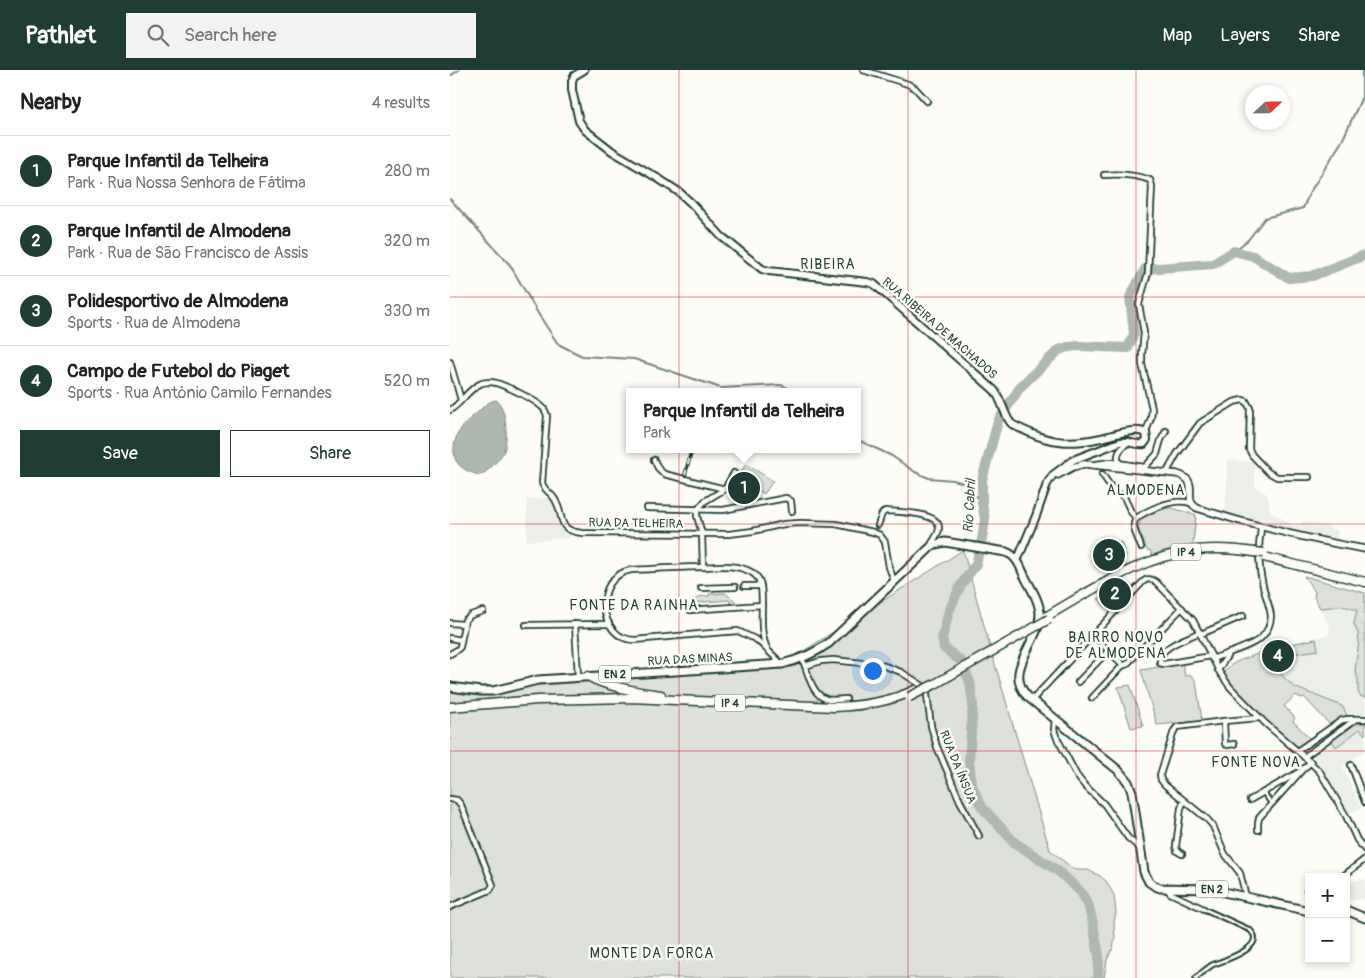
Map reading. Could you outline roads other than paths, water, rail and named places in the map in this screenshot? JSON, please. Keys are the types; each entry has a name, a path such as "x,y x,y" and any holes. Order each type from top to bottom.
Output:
{"highway":[{"name":"IP 4","path":"450,707 538,700 598,698 844,707 873,703 908,695 1125,576 1162,561 1182,556 1212,553 1254,554 1365,578"},
{"name":"IP 4","path":"1264,555 1365,582"},
{"name":"IP 4","path":"450,711 546,703 598,702 839,711 874,707 943,680 1048,618"},
{"path":"588,676 599,681 646,693 735,703"}],"main road":[{"name":"RUA RIBEIRA DE MACHADOS","path":"584,70 574,76 571,85 579,121 583,129 612,151 679,192 721,236 763,270 868,282 875,285 994,390 1013,424 1031,434 1057,442 1095,439 1126,432 1146,432"},
{"path":"1017,561 1050,480 1056,472 1073,460 1120,442 1129,441 1138,445 1144,444 1148,439 1146,432"},
{"name":"EN 2","path":"894,581 931,547 940,542 1012,554 1040,612 1037,627 1019,674 1021,689 1126,779 1132,792 1144,872 1148,880 1155,886 1210,889 1305,910"},
{"name":"RUA DAS MINAS","path":"450,687 489,691 532,680 782,664 802,658 820,649 894,581"},
{"path":"1350,912 1365,918"}],"street":[{"path":"863,70 908,84 927,101"},
{"path":"1104,175 1116,174 1144,178 1151,182 1152,187 1148,268 1139,304 1144,333 1142,364 1152,409 1146,432"},
{"path":"450,362 461,400 450,410"},
{"name":"RUA DA TELHEIRA","path":"461,400 479,384 493,382 528,398 545,410 547,416 542,483 545,490 554,499 563,523 569,530 582,533 702,534 753,531 784,524 836,524 878,534 884,540 894,581"},
{"path":"1168,472 1177,454 1200,423 1234,402 1242,400 1250,408 1249,449 1252,455 1266,470 1275,476 1282,478 1310,477"},
{"path":"1050,480 1073,467 1084,464 1142,468 1157,454 1166,431"},
{"path":"1119,463 1118,453 1129,441"},
{"path":"654,460 664,474 725,489"},
{"path":"1093,465 1110,462 1119,463 1180,475 1187,479 1190,484 1191,503 1197,508 1261,528 1365,550"},
{"path":"703,567 702,534 696,514 697,510 705,500 725,489 734,474"},
{"path":"1102,474 1112,489 1123,496 1136,518"},
{"path":"647,508 726,509 788,498 791,501 792,511"},
{"path":"1142,547 1134,525 1136,518 1146,512 1171,503 1191,503"},
{"path":"878,524 885,511 912,513 930,518 936,521 940,527 931,547"},
{"path":"1243,616 1167,648 1160,656 1160,662 1164,664 1229,653 1260,639 1266,632 1270,622 1270,613 1259,564 1261,528"},
{"path":"767,648 764,636 762,586 758,578 747,570 730,566 631,570 617,576 608,586 604,598 605,613 609,624 619,636 629,640 736,631 755,638 782,664"},
{"path":"1032,700 1140,584 1144,580 1150,579 1156,582 1192,620 1219,672 1233,691 1259,718 1311,762 1324,777 1357,840 1365,850"},
{"path":"744,586 762,586"},
{"path":"701,588 735,587"},
{"path":"690,610 762,605"},
{"path":"1092,698 1182,608"},
{"path":"450,654 460,647 463,624 468,618 483,611"},
{"path":"450,623 463,624"},
{"path":"575,624 578,676"},
{"path":"526,625 609,624"},
{"path":"1093,635 1123,665"},
{"path":"450,638 461,640"},
{"path":"1078,682 1109,650"},
{"path":"1219,672 1229,653"},
{"path":"802,658 813,687 821,697 830,700 846,699"},
{"name":"RUA DA ÍNSUA","path":"805,666 821,661 833,660 882,665 901,672 923,686 927,695 931,726 937,747 960,801 979,836"},
{"path":"1246,897 1241,875 1223,852 1213,826 1165,785 1161,772 1177,727 1259,718"},
{"path":"1304,757 1356,719"},
{"path":"1298,751 1342,720 1365,719"},
{"path":"1055,720 1054,731 1074,770 1085,786 1104,804 1128,838 1141,849"},
{"path":"1224,721 1225,744 1234,744"},
{"path":"1258,830 1258,820 1311,762"},
{"path":"1352,765 1365,802"},
{"path":"1250,800 1302,770"},
{"path":"1263,792 1272,804"},
{"path":"450,799 457,800 461,805 493,885 490,890 450,907"},
{"path":"1182,854 1177,851 1176,846 1181,808 1184,801"},
{"path":"1347,873 1365,859"},
{"path":"1167,888 1169,893 1250,930 1254,934 1252,945 1246,950 1204,970 1196,978"}],"waterway":[{"path":"450,76 459,70"},
{"path":"1234,251 1248,240 1265,218 1303,208 1310,192 1342,141 1362,97 1362,70"},
{"path":"450,199 510,265 558,344 582,356 634,359 721,388"},
{"name":"Rio Cabril","path":"1098,978 1099,956 1093,924 1088,904 1080,891 1058,871 1015,843 982,807 972,786 969,761 973,704 970,682 961,661 944,648 942,638 949,611 961,585 976,564 985,519 982,503 982,480 998,421 1021,386 1059,350 1079,346 1128,348 1134,334 1130,297 1145,269 1213,264 1234,251 1253,256 1289,278 1312,276 1365,255"},
{"path":"721,388 781,385 787,388"},
{"path":"861,441 892,456 915,472 929,478 964,483 982,503"}],"railway":[{"path":"685,475 691,453"}],"place":[{"name":"Parque Infantil da Telheira","path":"744,488"},
{"name":"Polidesportivo de Almodena","path":"1109,555"},
{"name":"Parque Infantil de Almodena","path":"1115,594"},
{"name":"Campo de Futebol do Piaget","path":"1278,656"}],"district":[{"name":"RIBEIRA","path":"828,264"},
{"name":"ALMODENA","path":"1146,490"},
{"name":"FONTE DA RAINHA","path":"634,605"},
{"name":"BAIRRO NOVO DE ALMODENA","path":"1116,646"},
{"name":"FONTE NOVA","path":"1256,762"},
{"name":"MONTE DA FORCA","path":"652,953"}]}
